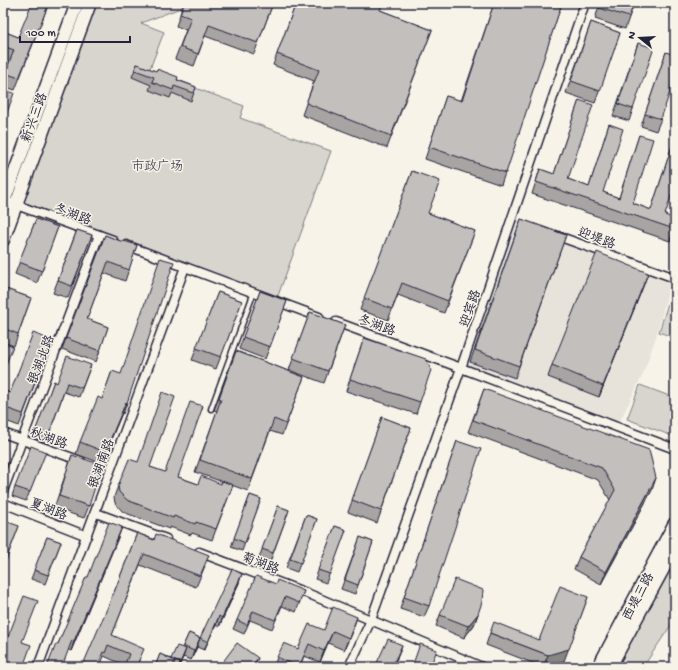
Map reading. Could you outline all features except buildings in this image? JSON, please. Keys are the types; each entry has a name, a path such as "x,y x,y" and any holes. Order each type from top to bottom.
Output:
{"main road":[{"name":"新兴三路","path":"3,240 7,202 77,3"},
{"name":"新兴三路","path":"7,202 90,3"},
{"name":"西堤三路","path":"599,667 675,524"},
{"name":"西堤三路","path":"609,667 675,546"}],"street":[{"name":"迎宾路","path":"349,667 371,620 515,221 585,3"},
{"name":"冬湖路","path":"7,202 461,368 675,449"},
{"name":"迎堤路","path":"548,232 675,278"},
{"name":"银湖北路","path":"3,491 99,235"},
{"name":"银湖南路","path":"38,667 96,513 106,470 185,267"},
{"name":"秋湖路","path":"3,433 88,464"},
{"name":"夏湖路","path":"3,503 87,536"},
{"path":"96,513 178,544"},
{"name":"菊湖路","path":"192,549 309,594 482,667"}],"lane":[{"path":"211,409 254,292"}],"shaded area":[{"path":"512,219 672,277 656,337 643,374 617,427 461,368"}],"green space":[{"name":"市政广场","path":"90,3 194,3 141,23 164,32 149,71 244,106 240,118 331,151 276,301 16,205"},
{"path":"675,281 675,338 659,332"},
{"path":"640,385 675,398 675,437 627,419"},
{"path":"675,546 675,619 643,667 609,667"}]}
